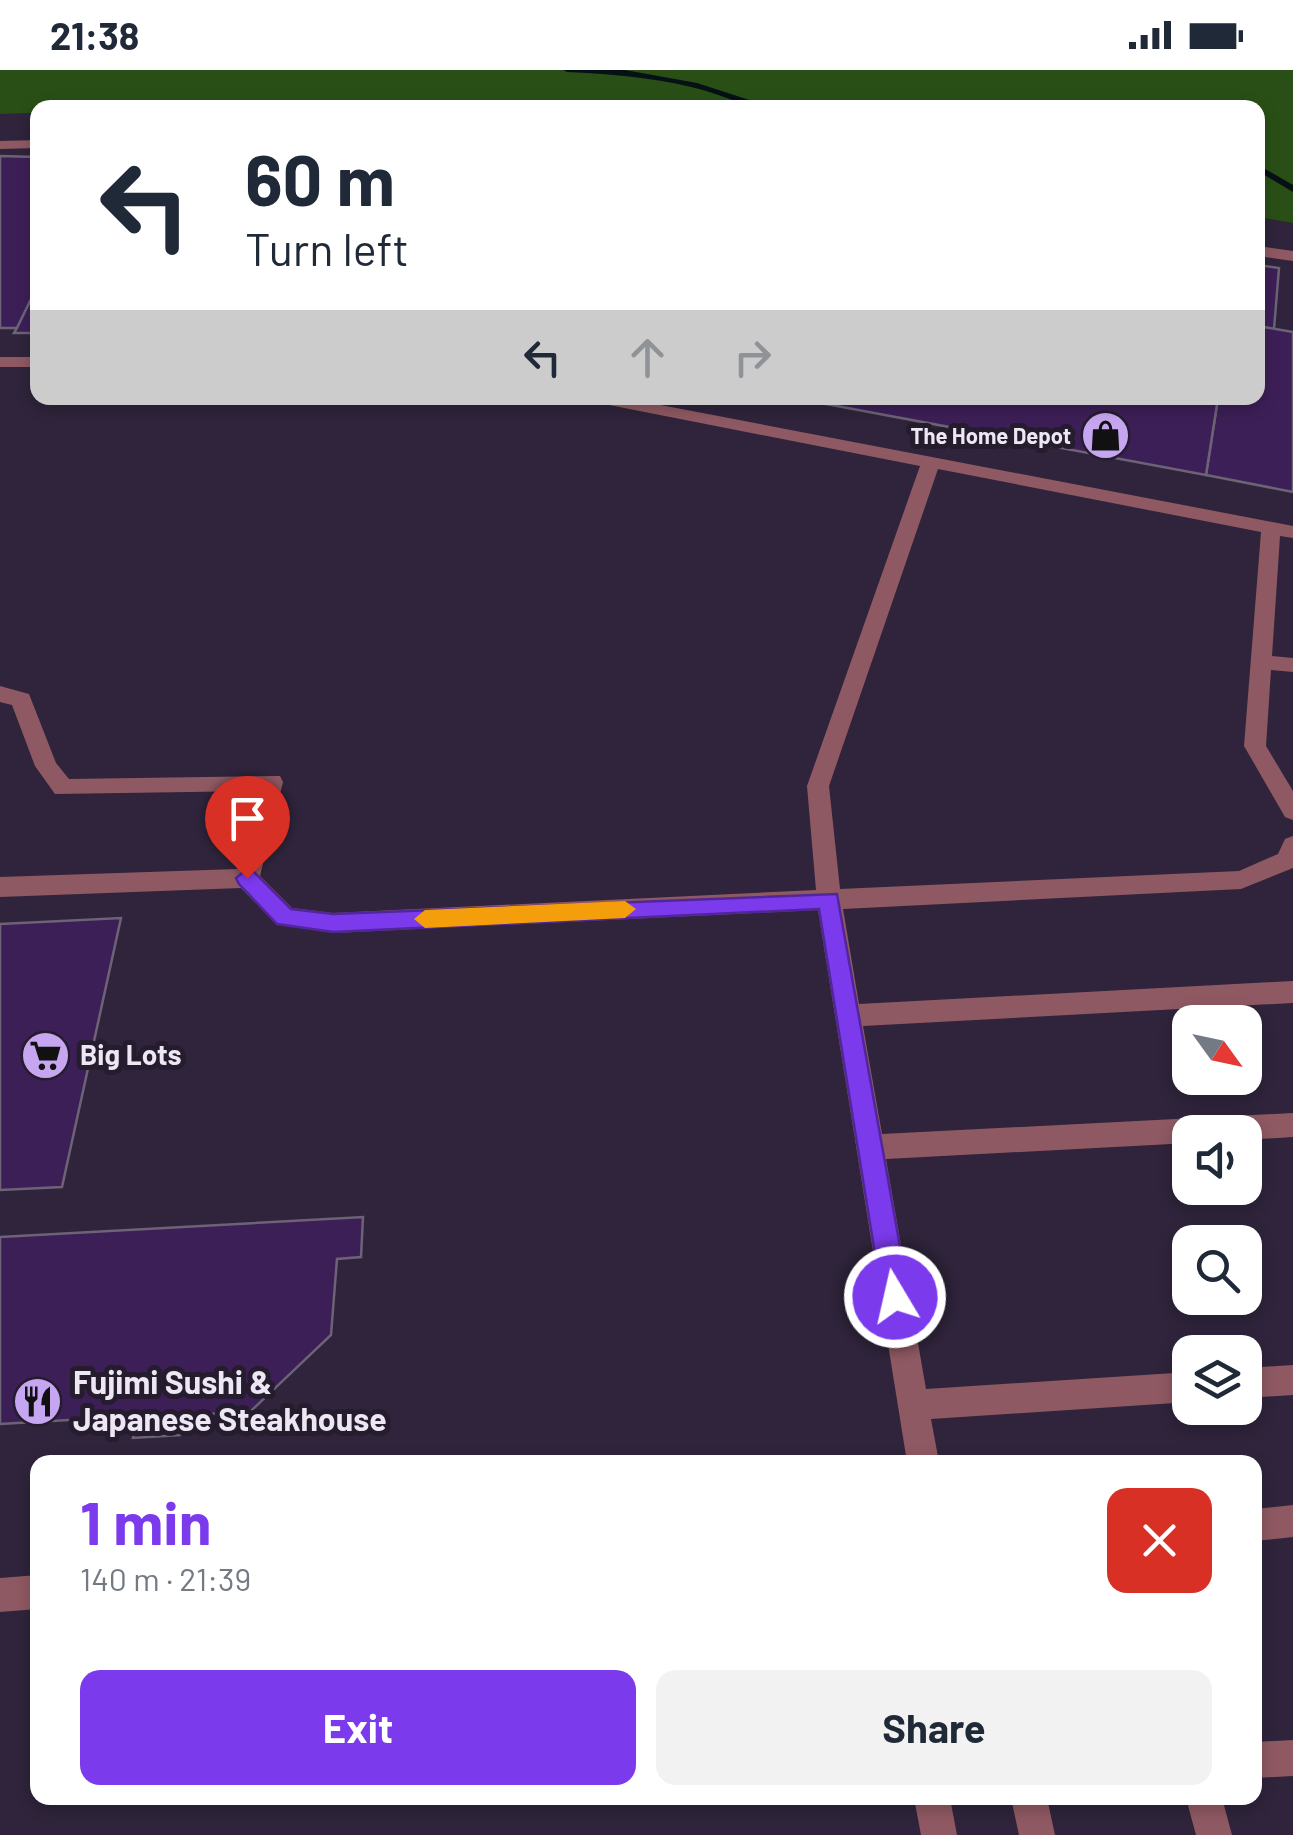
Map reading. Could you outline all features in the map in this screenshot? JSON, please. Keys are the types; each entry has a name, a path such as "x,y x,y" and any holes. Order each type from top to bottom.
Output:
{"lane":[{"path":"0,145 30,144"},
{"path":"1265,252 1293,256"},
{"path":"0,362 30,362"},
{"path":"634,405 1282,530 1262,662 1256,746 1293,811"},
{"path":"923,1455 829,900 818,786 931,462"},
{"path":"1262,662 1293,664"},
{"path":"0,694 22,699 46,766 63,788 272,782 247,878"},
{"path":"0,887 247,878 285,918 333,923 1241,880 1288,860 1293,845"},
{"path":"848,1016 1293,992"},
{"path":"870,1147 1293,1124"},
{"path":"1262,1382 1293,1380"},
{"path":"914,1405 1172,1387"},
{"path":"1262,1524 1293,1522"},
{"path":"0,1594 30,1592"},
{"path":"1262,1760 1293,1758"},
{"path":"933,1805 938,1835"},
{"path":"1031,1805 1037,1835"},
{"path":"1206,1805 1214,1835"}],"shaded area":[{"path":"30,113 30,405 1265,405 1265,218 1293,223 1293,1835 0,1835 0,114"}],"green space":[{"path":"0,70 1293,70 1293,223 1265,218 1265,100 30,100 30,113 0,114"}],"building":[{"path":"0,156 30,157 30,301 17,328 0,328"},
{"path":"1265,266 1279,268 1274,329 1265,327"},
{"path":"30,301 30,333 14,333"},
{"path":"1265,327 1293,332 1293,492 1206,475 1217,405 1265,405"},
{"name":"The Home Depot","path":"831,405 1217,405 1206,475"},
{"name":"Big Lots","path":"121,918 62,1187 0,1190 0,924"},
{"path":"363,1217 361,1257 337,1259 331,1335 251,1411 182,1416 180,1435 133,1438 137,1416 0,1424 0,1237"}],"waterway":[{"path":"567,70 623,72 694,85 744,100"},
{"path":"1265,172 1293,189"}],"slow traffic":[{"path":"425,919 625,909"}],"place":[{"name":"The Home Depot","path":"1106,436"},
{"name":"Big Lots","path":"45,1055"},
{"name":"Fujimi Sushi & Japanese Steakhouse","path":"38,1401"}],"route":[{"path":"247,878 285,918 333,923 829,900 895,1297"}]}
